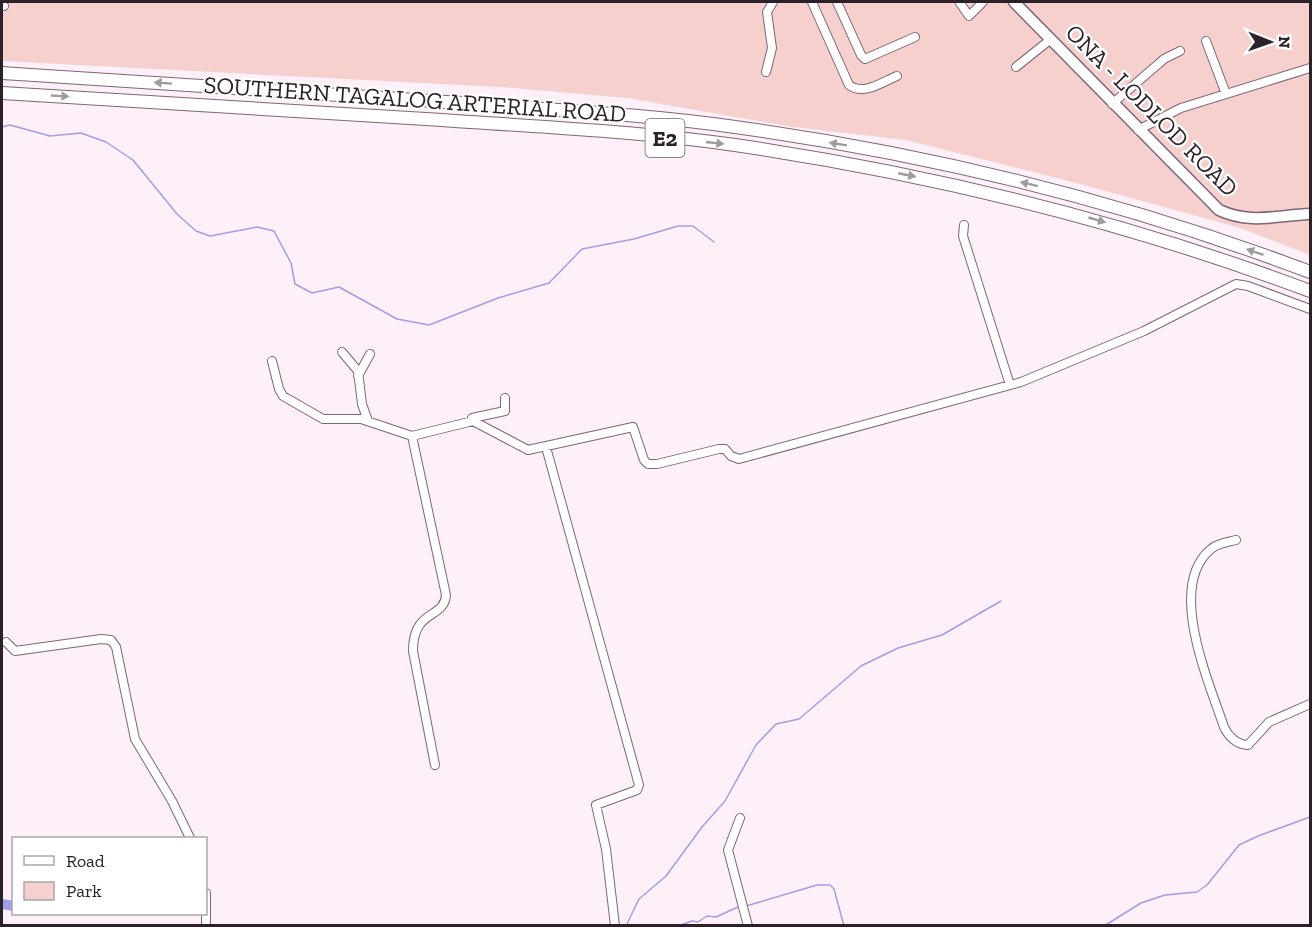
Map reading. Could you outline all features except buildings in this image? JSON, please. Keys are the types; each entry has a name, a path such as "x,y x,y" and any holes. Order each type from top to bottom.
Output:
{"highway":[{"name":"SOUTHERN TAGALOG ARTERIAL ROAD","path":"2,73 602,113 733,127 857,147 1012,179 1159,219 1311,272"},
{"name":"SOUTHERN TAGALOG ARTERIAL ROAD","path":"2,93 601,131 732,144 933,180 1080,215 1154,236 1311,291"}],"main road":[{"name":"ONA - LODLOD ROAD","path":"1014,2 1112,104 1219,210 1257,220 1311,214"}],"street":[{"path":"766,72 772,48 767,12 772,2"},
{"path":"812,2 849,85 856,90 863,90 897,76"},
{"path":"837,2 861,55 865,58 915,37"},
{"path":"960,3 969,16 983,2"},
{"path":"1016,67 1051,39"},
{"path":"1206,41 1226,94"},
{"path":"1112,104 1164,59 1180,51"},
{"path":"1138,130 1181,108 1311,68"},
{"path":"964,225 963,236 1010,385"},
{"path":"272,361 283,396 311,414 329,421 368,421 412,436 473,422 521,448 546,447 633,428 644,460 648,464 657,464 719,449 739,459 1010,385 1144,331 1236,284 1248,286 1311,309"},
{"path":"342,352 356,366 362,404 368,421"},
{"path":"358,376 370,354"},
{"path":"473,422 472,418 507,410 505,398"},
{"path":"412,436 446,595 443,606 421,621 413,633 412,651 435,765"},
{"path":"546,447 639,785 637,790 596,805 606,849 615,926"},
{"path":"1236,540 1213,547 1202,558 1194,575 1189,606 1224,727 1230,737 1241,744 1248,745 1269,722 1311,704"},
{"path":"6,642 15,651 101,639 111,640 116,647 135,739 172,801 190,837"},
{"path":"740,818 728,850 748,926"}],"green space":[{"path":"2,2 1310,2 1310,255 1240,228 1084,185 906,140 793,127 627,98 501,87 2,61"}],"waterway":[{"path":"2,127 10,125 50,136 81,133 106,142 133,160 177,214 196,231 210,236 257,227 274,231 291,263 295,284 312,293 339,287 397,319 429,325 498,298 549,283 582,249 634,239 678,226 693,226 714,242"},
{"path":"626,926 639,899 666,876 702,827 725,801 756,745 776,724 799,719 861,666 898,648 942,635 1001,601"},
{"path":"1104,926 1141,903 1165,895 1197,892 1207,885 1239,845 1310,817"},
{"path":"746,906 817,885 830,885 834,889 844,926"},
{"path":"2,904 12,906"},
{"path":"678,926 692,921 698,922 707,916 716,917 738,907"}]}
